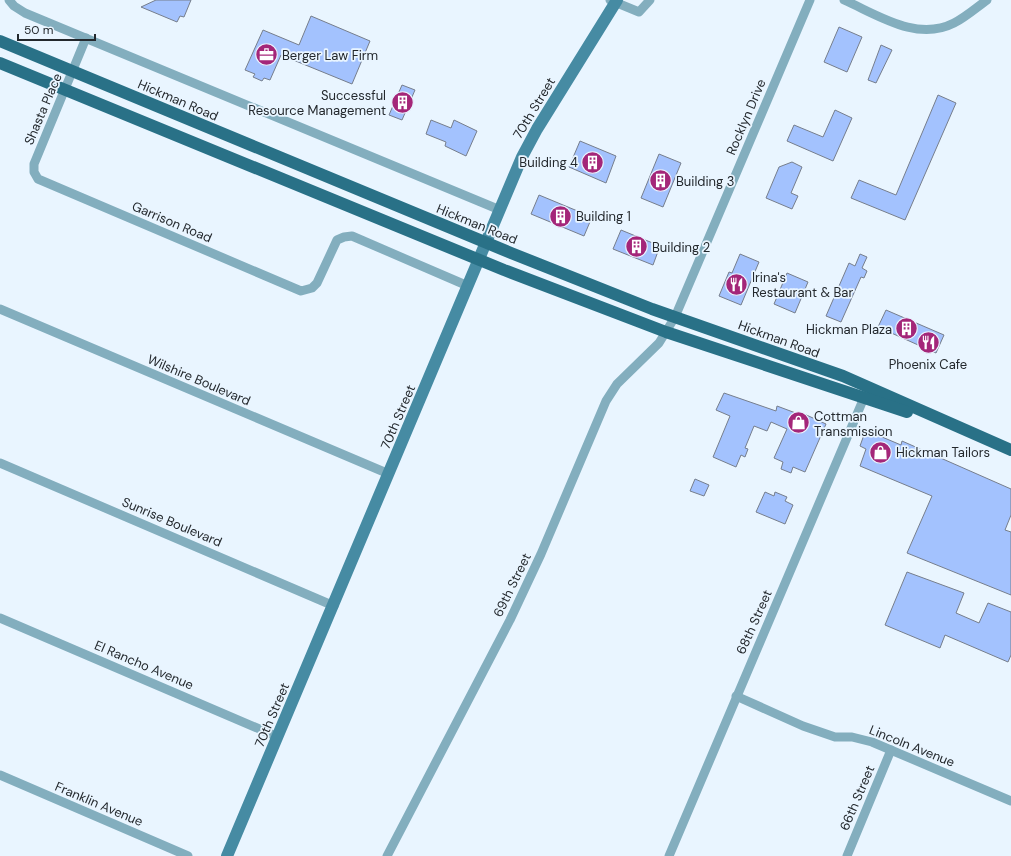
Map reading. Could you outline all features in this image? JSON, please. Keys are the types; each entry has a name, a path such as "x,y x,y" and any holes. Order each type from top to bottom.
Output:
{"main road":[{"name":"Hickman Road","path":"0,41 486,243 675,317 843,376 866,393"},
{"name":"Hickman Road","path":"0,63 479,260 666,332 866,393 947,423 1011,450"}],"street":[{"path":"9,0 14,6 25,13 500,210"},
{"path":"615,1 640,12 650,0"},
{"name":"Rocklyn Drive","path":"666,332 675,317 810,0"},
{"path":"844,0 900,24 914,29 926,30 938,29 954,22 987,0"},
{"name":"70th Street","path":"227,856 334,606 522,157 537,128 615,1"},
{"name":"Shasta Place","path":"36,158 86,38"},
{"name":"Garrison Road","path":"36,158 34,172 38,179 45,183 296,289 308,290 316,283 337,240 348,236 468,286"},
{"name":"Wilshire Boulevard","path":"0,309 389,474"},
{"name":"69th Street","path":"388,856 510,620 541,554 606,401 617,384 659,343 666,332"},
{"name":"68th Street","path":"669,856 866,393"},
{"name":"Sunrise Boulevard","path":"0,463 334,606"},
{"name":"El Rancho Avenue","path":"0,618 278,737"},
{"name":"Lincoln Avenue","path":"736,696 803,726 835,737 852,737 872,742 1011,801"},
{"name":"66th Street","path":"847,856 891,750"},
{"name":"Franklin Avenue","path":"0,775 188,856"}],"building":[{"path":"156,0 191,0 184,17 180,16 177,22 141,7"},
{"path":"311,16 370,41 352,84 281,55 270,80 264,78 262,81 253,77 255,74 245,70 263,30 299,45"},
{"path":"839,27 862,37 847,72 824,62"},
{"path":"881,45 892,50 876,83 868,80"},
{"name":"Successful Resource Management","path":"402,85 415,90 402,120 389,115"},
{"path":"938,95 956,103 905,220 851,198 859,180 896,195"},
{"path":"835,110 852,118 833,161 787,141 794,125 823,137"},
{"path":"431,120 451,128 454,120 477,131 466,156 445,146 446,142 426,134"},
{"name":"Building 4","path":"580,141 616,156 606,183 569,167"},
{"name":"Building 3","path":"659,154 681,163 663,207 641,198"},
{"path":"792,162 802,167 791,193 798,196 792,209 766,198 779,167"},
{"name":"Building 1","path":"539,195 592,217 584,236 531,214"},
{"name":"Building 2","path":"621,230 660,246 653,265 613,249"},
{"name":"Irina's Restaurant & Bar","path":"740,254 759,262 741,305 719,296 729,272 732,273"},
{"path":"860,254 867,257 862,268 867,271 864,278 861,277 841,322 826,316 849,263 855,266"},
{"path":"787,273 808,282 795,313 774,304"},
{"name":"Hickman Plaza","path":"886,310 944,335 936,353 878,327"},
{"path":"724,393 776,411 777,406 801,415 802,413 826,424 805,472 793,467 791,473 781,469 783,462 774,458 787,429 771,422 767,431 754,426 745,448 748,449 745,457 741,455 736,467 713,457 730,416 716,410"},
{"path":"865,432 875,436 875,434 901,445 902,441 1011,489 1011,515 1005,530 1011,532 1011,595 907,553 932,496 860,466 866,449 860,446"},
{"path":"695,479 709,485 704,496 690,491"},
{"path":"765,492 774,496 775,492 787,497 785,501 793,505 785,524 756,512"},
{"path":"907,572 964,593 956,613 979,623 988,603 1011,612 1011,655 1008,662 945,635 940,648 885,625"}],"place":[{"name":"Berger Law Firm","path":"266,55"},
{"name":"Successful Resource Management","path":"402,102"},
{"name":"Building 4","path":"593,162"},
{"name":"Building 3","path":"661,181"},
{"name":"Building 1","path":"561,216"},
{"name":"Building 2","path":"637,247"},
{"name":"Irina's Restaurant & Bar","path":"737,284"},
{"name":"Hickman Plaza","path":"907,329"},
{"name":"Phoenix Cafe","path":"928,342"},
{"name":"Cottman Transmission","path":"799,423"},
{"name":"Hickman Tailors","path":"881,452"}]}
